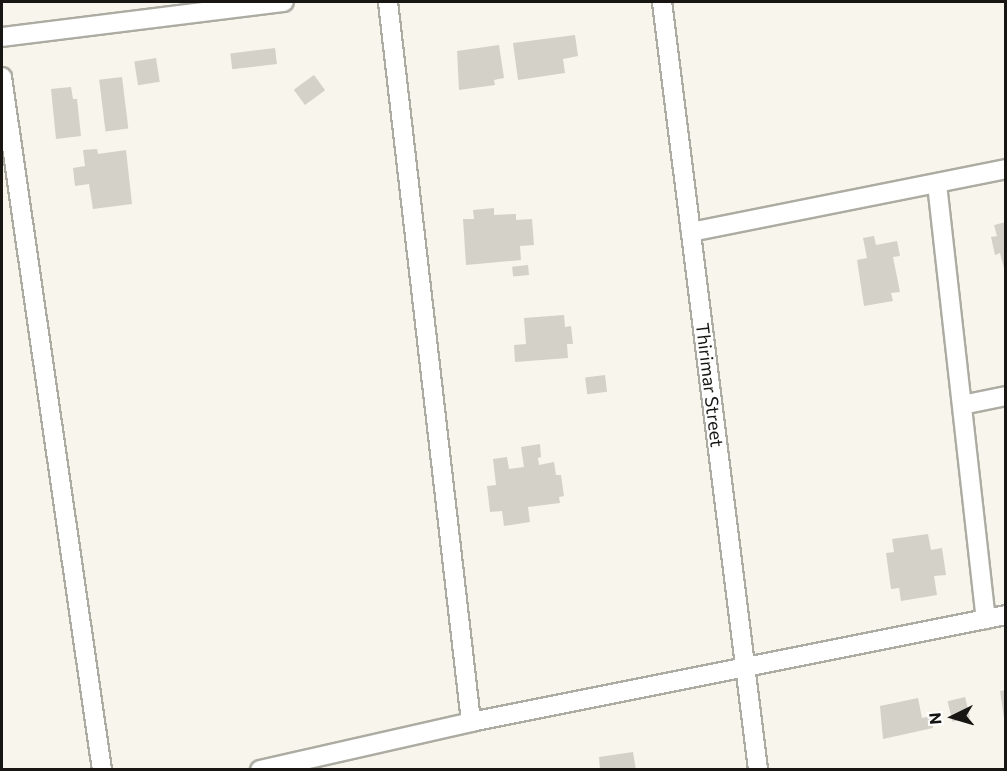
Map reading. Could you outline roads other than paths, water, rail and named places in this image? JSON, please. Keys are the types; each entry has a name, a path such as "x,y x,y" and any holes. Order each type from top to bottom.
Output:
{"street":[{"path":"2,37 284,2"},
{"path":"388,2 471,722"},
{"name":"Thirimar Street","path":"662,2 758,770"},
{"path":"2,77 102,770"},
{"path":"691,232 1005,169"},
{"path":"937,184 986,619"},
{"path":"962,405 1005,396"},
{"path":"260,770 471,722 1005,615"}]}
